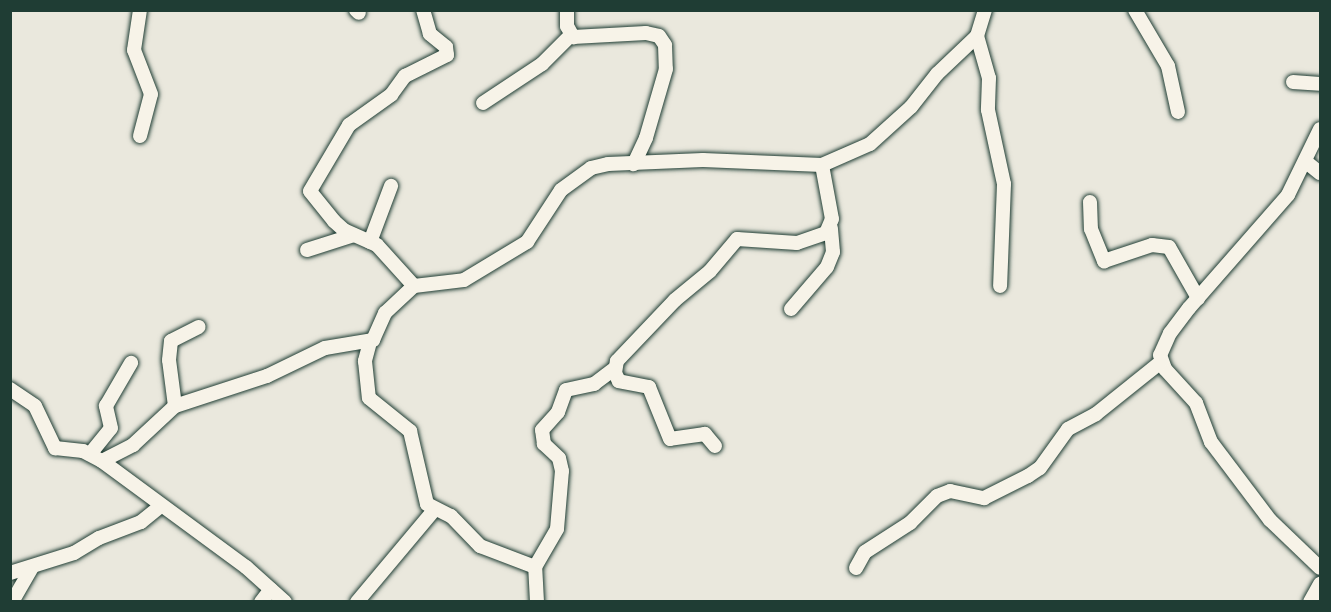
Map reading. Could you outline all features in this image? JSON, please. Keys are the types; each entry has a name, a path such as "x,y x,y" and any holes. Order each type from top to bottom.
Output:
{"street":[{"path":"140,10 134,50 151,94 140,135"},
{"path":"414,286 370,242 354,235 334,221 310,190 349,125 391,94 405,76 447,55 446,47 430,34 423,10"},
{"path":"567,10 567,26 572,35"},
{"path":"535,567 480,546 451,516 435,509 424,497 406,426 369,398 365,361 370,342 385,313 414,286 455,282 487,269 527,242 561,190 600,165 703,160 822,165 875,139 977,36 985,10"},
{"path":"1135,10 1168,66 1178,112"},
{"path":"483,103 542,64 572,35 646,33 659,36 664,45 666,69 646,138 634,164"},
{"path":"977,36 989,78 988,111 1004,184 1000,285"},
{"path":"1293,82 1320,84"},
{"path":"1320,129 1288,195 1198,298 1162,346 1161,362 1196,404 1207,435 1270,519 1320,568"},
{"path":"1305,161 1320,173"},
{"path":"791,309 827,267 833,252 822,165"},
{"path":"370,242 391,186"},
{"path":"1090,202 1091,229 1104,261 1152,245 1169,247 1198,298"},
{"path":"537,602 535,567 557,529 562,471 559,458 544,444 544,425 558,412 566,390 594,384 615,368 621,356 675,300 710,271 737,239 797,243 814,239 831,228"},
{"path":"307,250 354,235"},
{"path":"175,406 169,360 171,341 199,327"},
{"path":"96,458 133,445 175,406 267,376 326,348 370,342"},
{"path":"856,568 865,552 910,523 937,496 950,490 984,498 1040,468 1068,429 1096,414 1161,362"},
{"path":"96,458 111,428 106,406 130,363"},
{"path":"615,368 619,381 649,387 670,439 705,434 715,446"},
{"path":"10,389 35,406 55,448 72,448 96,458 271,589 285,602"},
{"path":"10,573 32,568 130,527 161,506"},
{"path":"357,602 426,524 435,509"},
{"path":"12,602 32,568"},
{"path":"1311,602 1320,584"},
{"path":"261,602 271,589"}]}
